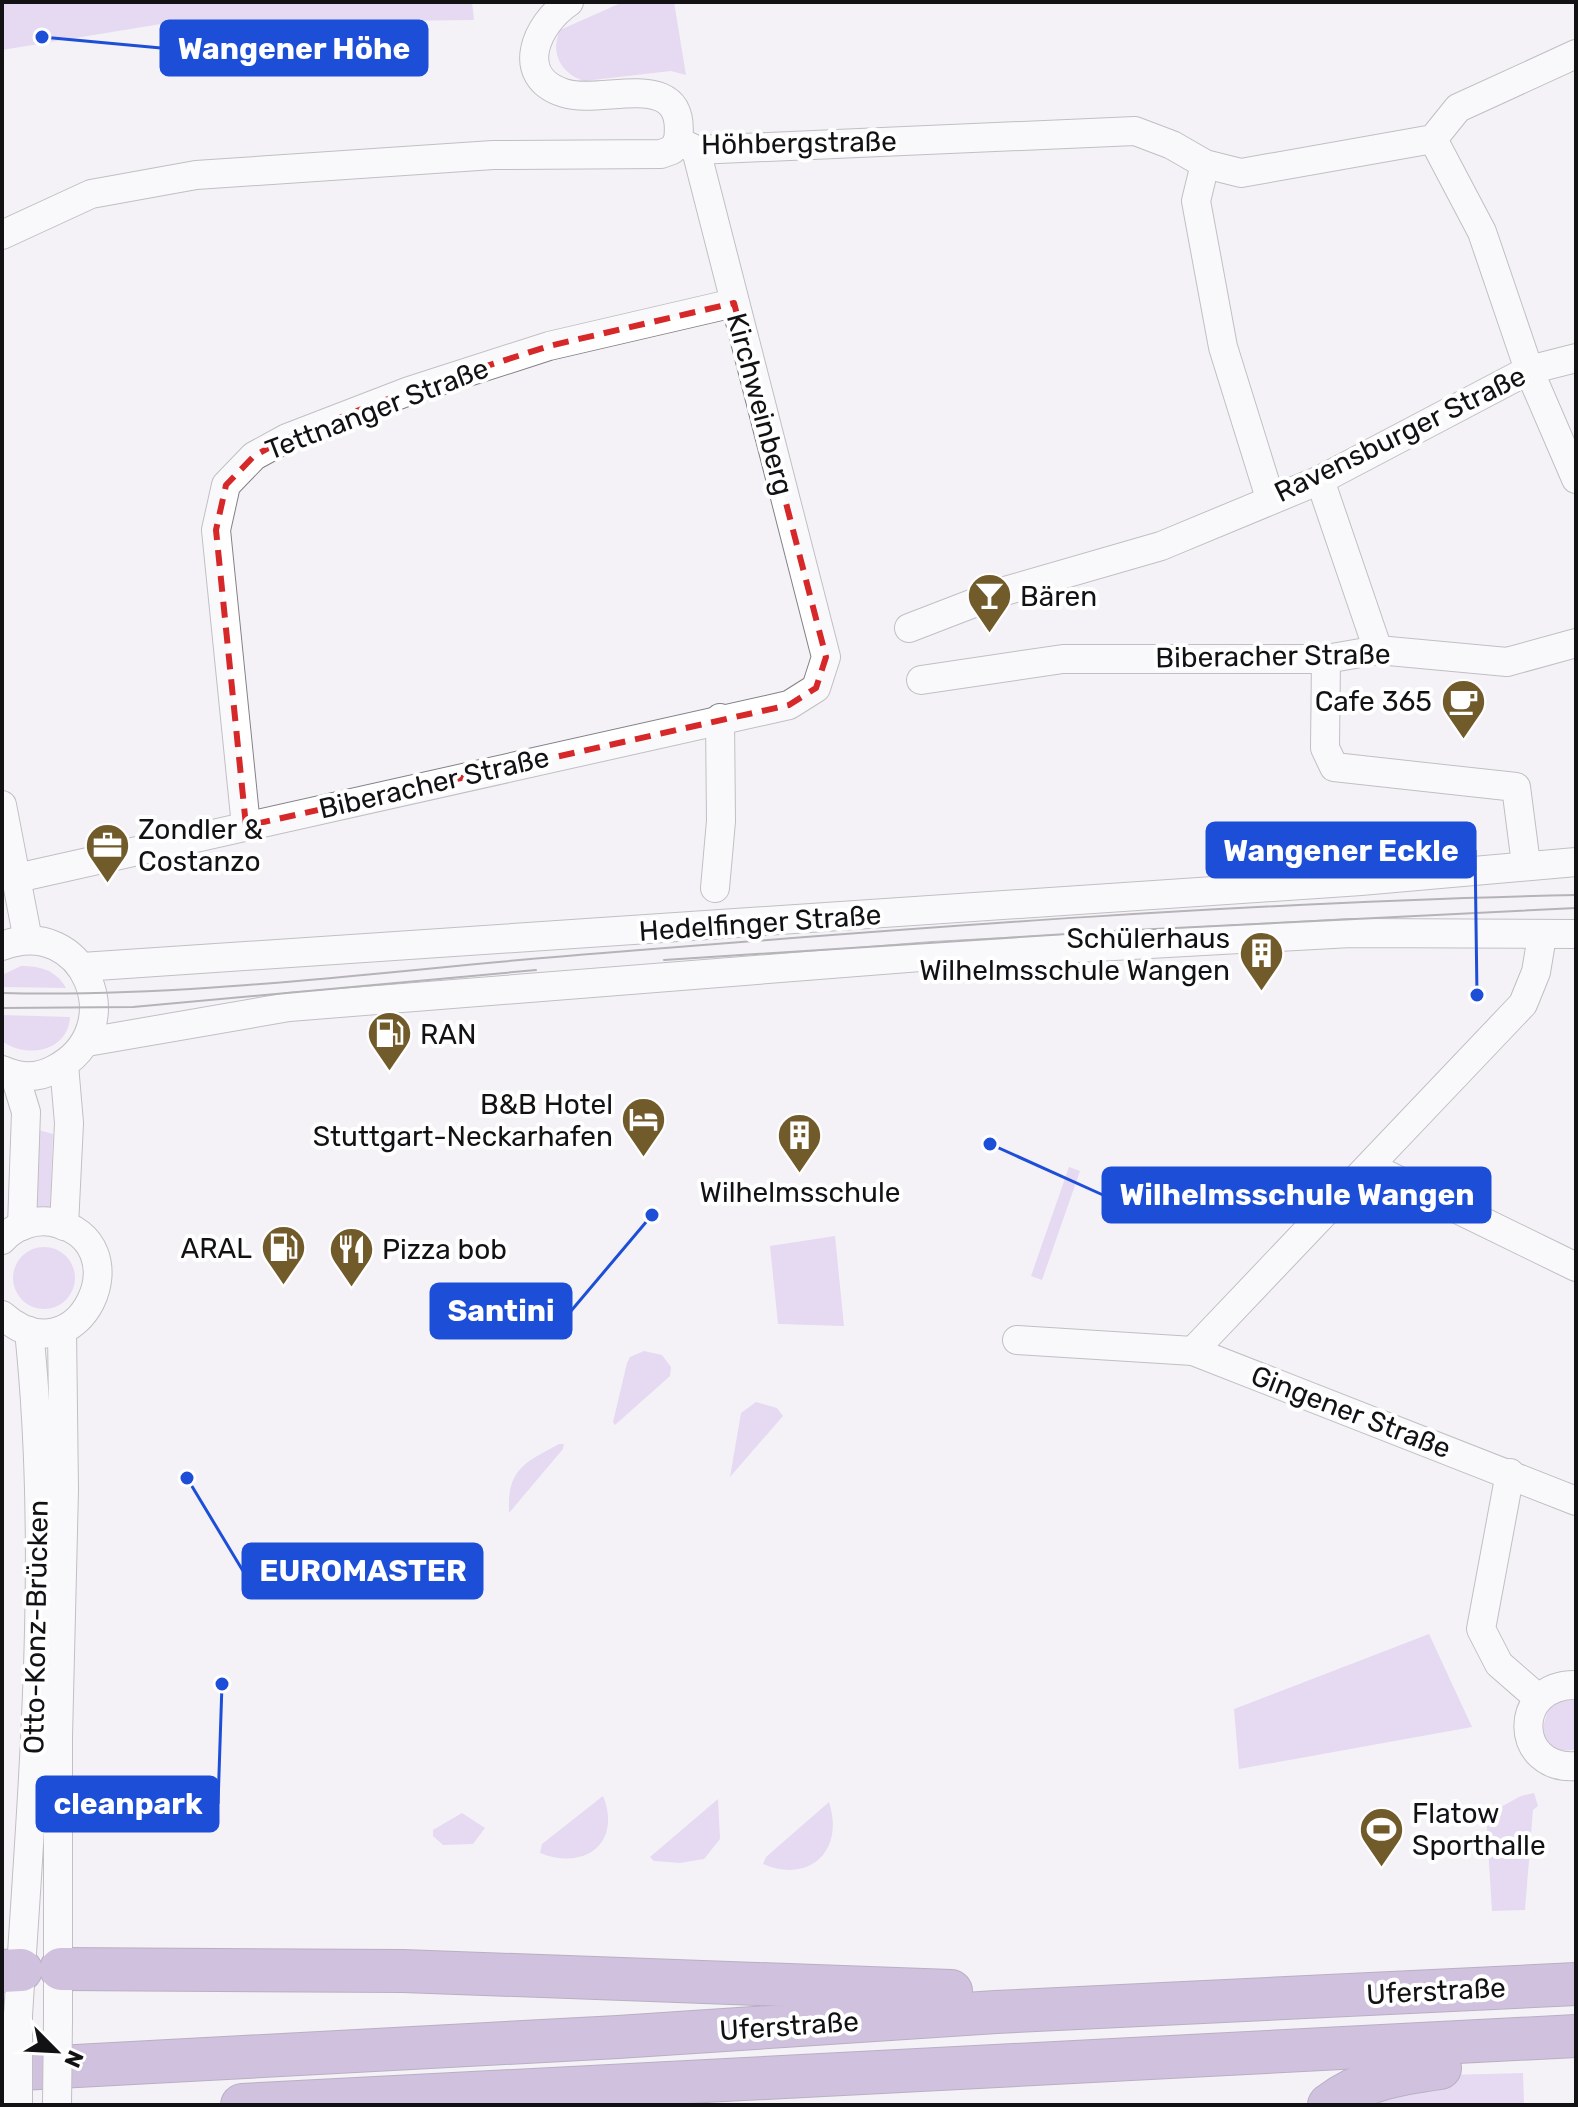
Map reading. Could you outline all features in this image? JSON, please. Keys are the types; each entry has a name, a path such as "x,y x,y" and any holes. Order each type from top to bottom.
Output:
{"highway":[{"path":"28,1970 403,1971 954,1991 996,2012"},
{"name":"Uferstraße","path":"2,2070 618,2037 996,2012 1576,1984"},
{"name":"Uferstraße","path":"242,2105 1576,2036"},
{"path":"1329,2105 1351,2088 1385,2076 1450,2066 1482,2041"}],"street":[{"name":"Kirchweinberg","path":"569,2 551,14 535,43 535,61 549,85 564,94 644,93 673,104 679,117 734,303 826,657"},
{"path":"1576,54 1458,108 1433,139 1482,232 1529,370 1576,479"},
{"name":"Höhbergstraße","path":"2,235 91,194 196,175 493,155 661,154 687,145 1135,131 1172,145 1205,164 1241,173 1433,139"},
{"path":"1205,164 1196,201 1223,347 1270,498"},
{"name":"Tettnanger Straße","path":"246,826 216,530 226,485 254,456 287,438 409,391 549,346 734,303"},
{"name":"Ravensburger Straße","path":"909,628 1005,591 1161,546 1270,498 1320,480 1529,370 1576,358"},
{"path":"1320,480 1378,650"},
{"name":"Biberacher Straße","path":"921,680 1063,659 1326,659 1378,650 1507,662 1576,643"},
{"name":"Biberacher Straße","path":"17,878 720,718 789,705 816,688 826,657"},
{"path":"1326,659 1325,748 1334,767 1516,787 1526,864"},
{"path":"715,888 721,821 720,718"},
{"path":"2,805 17,878 15,943 61,949 82,967 94,995 93,1025 78,1055 47,1074 8,1073 26,1112 12,1233 50,1222 64,1226 89,1245 99,1273 95,1299 87,1312 62,1330 29,1331 2,1315"},
{"name":"Hedelfinger Straße","path":"82,967 1361,881 1526,864 1576,862"},
{"name":"Hedelfinger Straße","path":"87,1042 289,1007 933,956 1351,933 1576,934"},
{"path":"1193,1351 1523,1004 1536,972 1542,936"},
{"path":"64,1065 69,1123 64,1226"},
{"path":"1371,1167 1576,1267"},
{"name":"Otto-Konz-Brücken","path":"28,1970 59,1905 58,1737 64,1490 62,1330"},
{"name":"Otto-Konz-Brücken","path":"18,2105 18,2016 28,1970 28,1862 36,1738 39,1474 29,1331"},
{"name":"Gingener Straße","path":"1017,1340 1193,1351 1576,1501"},
{"path":"1510,1473 1481,1629 1499,1664 1538,1698"},
{"path":"1576,1685 1562,1685 1538,1698 1528,1720 1532,1744 1548,1762 1576,1766"},
{"name":"Otto-Konz-Brücken","path":"28,1970 58,2019 57,2105"}],"highlighted area":[{"path":"734,303 826,657 816,688 789,705 246,826 216,530 226,485 254,456 287,438 409,391 549,346"}],"shaded area":[{"path":"2,2 472,2 474,20 161,24 2,50"},
{"path":"623,2 674,2 686,75 671,71 584,81 563,67 556,46 560,30"},
{"path":"21,966 47,970 66,988 2,987 2,975"},
{"path":"2,1015 70,1017 62,1038 54,1045 34,1051 12,1047 2,1041"},
{"path":"35,1129 53,1134 50,1212 34,1212"},
{"path":"1069,1167 1080,1171 1042,1280 1031,1276"},
{"path":"835,1236 844,1326 778,1324 770,1246"},
{"path":"44,1247 56,1249 66,1256 73,1266 73,1290 66,1300 56,1307 44,1309 32,1307 22,1300 15,1290 13,1278 15,1266 22,1256 32,1249"},
{"path":"644,1351 662,1355 671,1367 670,1376 615,1425 613,1422 627,1363 630,1357"},
{"path":"756,1402 777,1408 783,1416 730,1477 741,1413"},
{"path":"559,1444 564,1444 563,1449 509,1513 511,1486 520,1469"},
{"path":"1429,1634 1472,1727 1239,1769 1234,1709"},
{"path":"1576,1701 1576,1749 1555,1749 1545,1738 1544,1721 1554,1703"},
{"path":"1534,1793 1538,1806 1533,1810 1525,1910 1492,1911 1486,1815 1521,1796"},
{"path":"603,1796 608,1827 596,1849 572,1858 556,1858 540,1853 542,1844"},
{"path":"718,1799 720,1839 704,1859 680,1863 654,1861 650,1857"},
{"path":"829,1802 832,1835 819,1859 795,1870 763,1864 766,1857"},
{"path":"462,1813 485,1828 473,1844 443,1845 433,1836 433,1830"},
{"path":"1523,2073 1524,2105 1353,2105 1447,2075"}],"tram line":[{"path":"2,993 153,991 228,986 528,959 1089,917 1332,903 1576,895"},
{"path":"664,960 1114,931 1576,908"},
{"path":"2,1008 133,1007 536,970"}],"place":[{"name":"Wangener Höhe","path":"42,37"},
{"name":"Bären","path":"989,635"},
{"name":"Cafe 365","path":"1463,740"},
{"name":"Zondler & Costanzo","path":"107,884"},
{"name":"Schülerhaus Wilhelmsschule Wangen","path":"1261,993"},
{"name":"Wangener Eckle","path":"1477,995"},
{"name":"RAN","path":"389,1073"},
{"name":"Wilhelmsschule Wangen","path":"990,1144"},
{"name":"B&B Hotel Stuttgart-Neckarhafen","path":"644,1159"},
{"name":"Wilhelmsschule","path":"800,1174"},
{"name":"Santini","path":"652,1215"},
{"name":"ARAL","path":"283,1287"},
{"name":"Pizza bob","path":"351,1288"},
{"name":"EUROMASTER","path":"187,1478"},
{"name":"cleanpark","path":"222,1684"},
{"name":"Flatow Sporthalle","path":"1381,1868"}]}
